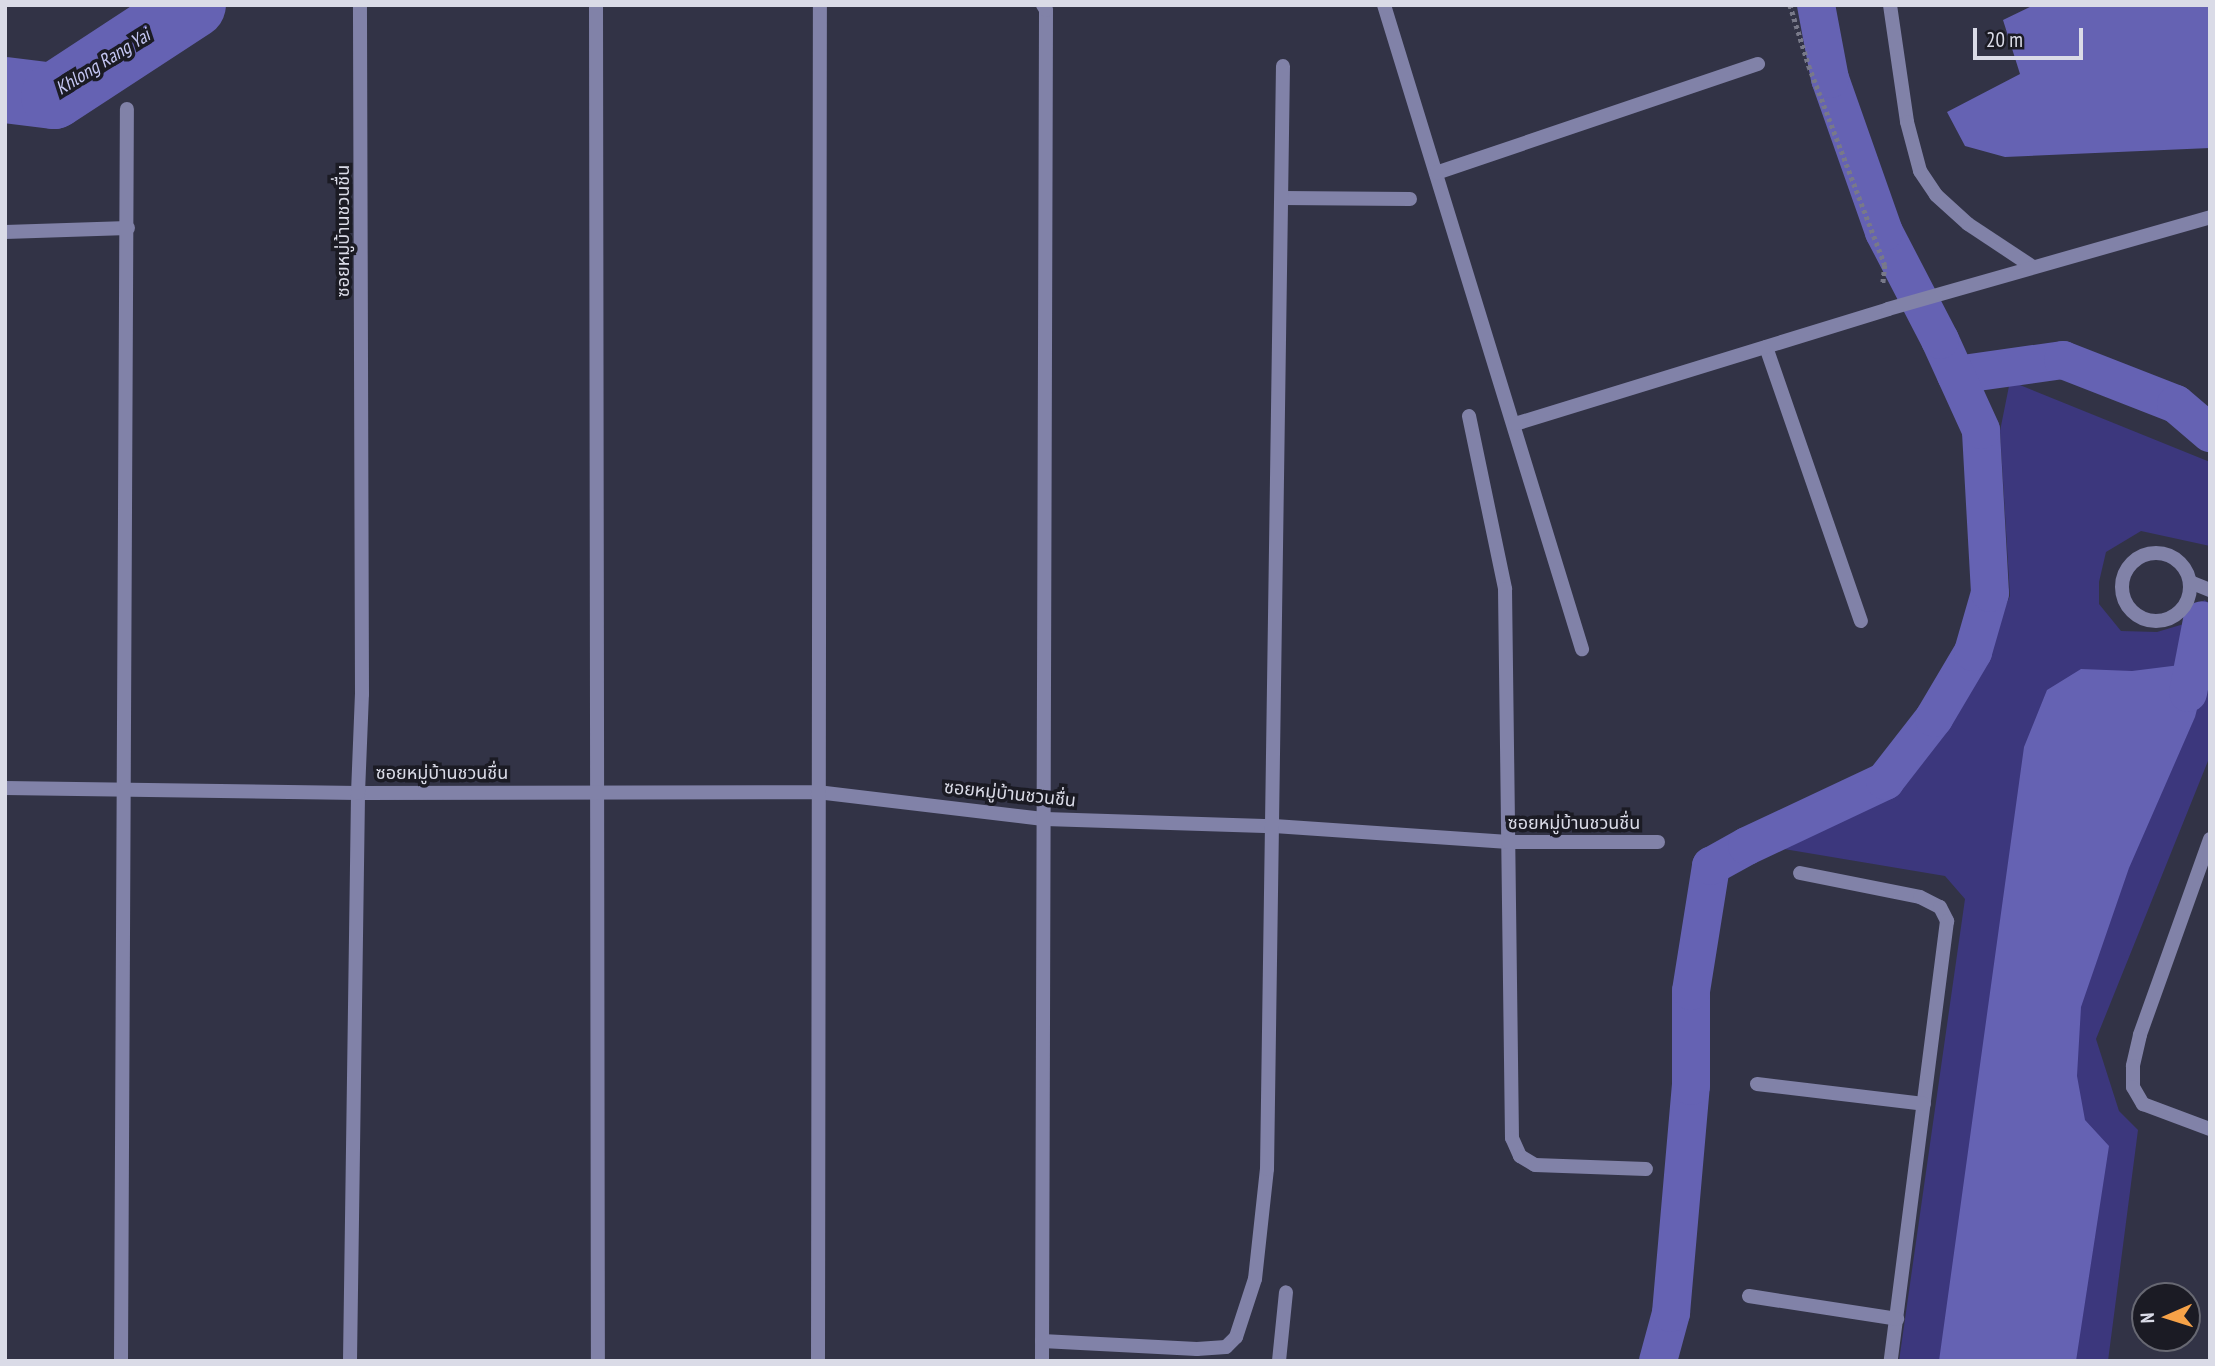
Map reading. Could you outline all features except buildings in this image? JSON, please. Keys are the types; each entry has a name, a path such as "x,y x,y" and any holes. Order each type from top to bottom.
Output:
{"street":[{"name":"ซอยหมู่บ้านชวนชื่น","path":"350,1361 358,793 362,694 360,5"},
{"path":"596,5 598,1361"},
{"path":"818,1361 820,5"},
{"path":"1042,5 1046,10 1042,1361"},
{"path":"1384,5 1582,649"},
{"path":"1890,5 1905,110 1920,171 1936,195 1968,224 2033,267"},
{"path":"1436,173 1758,64"},
{"path":"1042,1341 1215,1350 1226,1347 1236,1336 1255,1279 1267,1169 1283,66"},
{"path":"121,1361 126,789 127,109"},
{"path":"1282,198 1410,199"},
{"path":"1515,424 1988,279 2210,217"},
{"path":"5,232 128,228"},
{"path":"1766,347 1861,621"},
{"path":"1469,416 1505,589 1512,1138 1520,1156 1535,1165 1646,1169"},
{"path":"2190,582 2188,599 2181,610 2158,622 2133,613 2125,603 2122,589 2130,564 2141,556 2154,553 2167,555 2178,562 2190,582 2210,590"},
{"name":"ซอยหมู่บ้านชวนชื่น","path":"5,788 358,793 817,792 1045,819 1274,826 1508,842 1658,842"},
{"path":"2210,839 2140,1035 2133,1066 2133,1087 2143,1104 2210,1129"},
{"path":"1800,873 1920,897 1940,906 1947,921 1891,1361"},
{"path":"1756,1084 1924,1104"},
{"path":"1279,1361 1286,1292"},
{"path":"1749,1296 1897,1319"}],"path":[{"path":"1790,5 1809,66 1885,265 1883,311"}],"shaded area":[{"path":"2034,5 2210,5 2210,148 2005,157 1965,146 1947,112 2020,74 2003,20"},
{"path":"2010,381 2210,462 2210,546 2141,531 2106,552 2099,582 2099,604 2121,631 2157,632 2194,621 2204,600 2210,603 2210,756 2096,1039 2119,1111 2138,1130 2108,1361 1899,1361 1965,899 1945,876 1778,848 1889,797 1959,700 2010,596 2000,431"},
{"path":"2210,629 2210,660 2195,717 2129,868 2081,1007 2077,1076 2085,1120 2109,1146 2076,1361 1939,1361 2024,747 2047,690 2081,669 2132,671 2196,663"}],"waterway":[{"name":"Khlong Rang Yai","path":"5,90 54,96 193,5"},
{"path":"1658,1361 1671,1313 1691,1086 1691,991 1711,866 1747,846 1885,781 1934,718 1973,652 1990,593 1981,430 1940,340 1884,232 1830,79 1816,5"},
{"path":"1956,375 2063,360 2176,404 2210,433"},
{"path":"2188,693 2202,620"}]}
